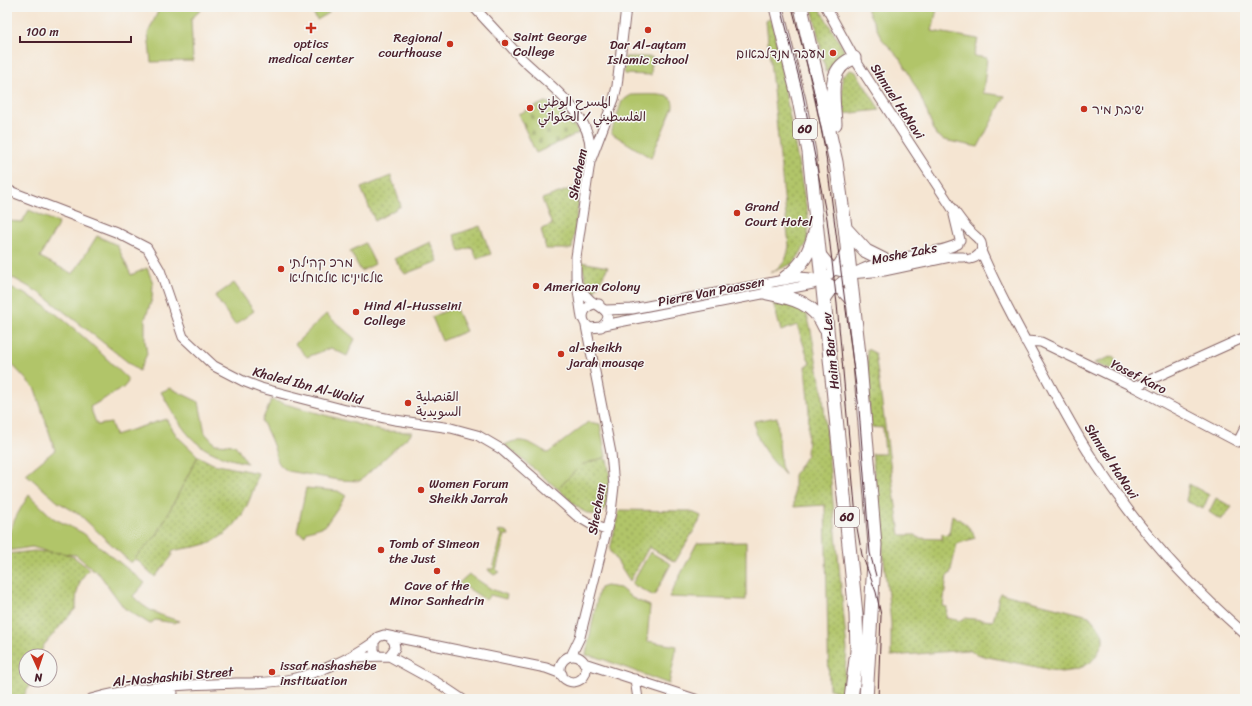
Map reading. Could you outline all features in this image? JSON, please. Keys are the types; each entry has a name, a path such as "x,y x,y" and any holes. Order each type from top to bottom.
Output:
{"highway":[{"name":"60","path":"803,7 836,162 854,310 875,545 866,699"},
{"name":"Haim Bar-Lev","path":"775,10 804,123 820,252 857,626 857,651 851,699"},
{"path":"836,162 834,78 839,66 854,58"},
{"path":"786,278 798,268 808,254 817,225"},
{"path":"845,227 866,251 886,261"},
{"path":"767,293 798,300 808,306 822,321 828,334"}],"street":[{"path":"474,7 521,58 559,93 580,117 589,139 590,162"},
{"name":"Shechem","path":"579,659 580,637 611,512 614,478 593,360 576,278 576,257 590,162 614,99 626,7"},
{"name":"Shmuel HaNavi","path":"826,7 854,58 952,208 974,236"},
{"name":"Khaled Ibn Al-Walid","path":"7,190 116,232 147,248 160,270 183,336 193,348 214,366 243,381 261,388 331,406 395,420 450,428 477,435 501,449 577,516 592,525 606,530"},
{"name":"Shmuel HaNavi","path":"952,208 957,223 959,242"},
{"path":"966,236 974,236 981,244 981,251 975,258 966,258 958,251 959,242 966,236"},
{"name":"Moshe Zaks","path":"825,302 835,286 850,274 886,261 948,248 959,242"},
{"path":"822,280 834,270 847,246"},
{"name":"Shmuel HaNavi","path":"981,251 992,277 1025,341 1091,457 1133,516 1179,572 1245,634"},
{"path":"820,252 827,264 834,270"},
{"name":"Moshe Zaks","path":"834,270 850,274 891,269 950,257 966,258"},
{"name":"Shmuel HaNavi","path":"966,258 980,264 992,277"},
{"name":"Pierre Van Paassen","path":"602,307 632,309 786,278 805,277 822,280 835,286"},
{"name":"Shechem","path":"576,278 582,292 602,307 607,318 601,327 593,360"},
{"name":"Pierre Van Paassen","path":"601,327 813,284 822,280"},
{"path":"835,286 845,296 854,310"},
{"path":"601,327 584,322 587,307 602,307"},
{"path":"1134,387 1245,337"},
{"name":"Yosef Karo","path":"1025,341 1041,342 1134,387 1238,442 1245,428"},
{"path":"348,658 381,636 418,641 540,666 562,674 568,680 580,680 585,672 579,659"},
{"path":"390,637 394,642 391,653"},
{"path":"348,658 366,655 378,656 391,653 405,644 418,641"},
{"path":"374,642 374,651 378,656"},
{"path":"391,653 462,699"},
{"name":"Al-Nashashibi Street","path":"115,699 227,689 301,677 348,658"},
{"path":"562,674 562,664 565,659 579,659 695,699"},
{"path":"540,666 562,664"},
{"path":"635,679 638,699"},
{"name":"Al-Nashashibi Street","path":"91,699 118,692 154,688 258,683"}],"green space":[{"path":"160,7 204,7 191,19 193,61 151,62 148,33"},
{"path":"310,7 326,7 329,13 317,20"},
{"path":"812,7 819,7 845,52 836,59 826,73"},
{"path":"866,7 937,9 932,31 978,39 974,56 987,58 983,93 1005,96 978,147 944,140 936,135 920,95 902,61 882,39"},
{"path":"770,18 773,25 809,222 807,243 794,263 770,273 784,262 789,246 766,21"},
{"path":"625,57 652,57 651,75 624,74"},
{"path":"850,70 856,72 880,110 843,114 842,76"},
{"path":"631,95 663,95 670,98 672,101 673,107 651,158 611,133 622,101"},
{"path":"545,102 561,109 579,133 536,153 518,114"},
{"path":"391,176 401,206 375,221 361,188"},
{"path":"581,185 572,249 546,249 541,229 552,225 542,199"},
{"path":"29,210 59,223 40,257 73,274 97,236 117,245 131,275 147,268 153,283 152,299 145,319 145,341 147,354 139,371 43,295 15,279 7,277 7,221 22,222"},
{"path":"480,226 491,254 477,259 472,247 460,251 454,235"},
{"path":"430,242 438,261 405,274 394,259"},
{"path":"365,243 375,264 361,271 350,251"},
{"path":"581,262 608,267 593,294 586,280"},
{"path":"234,283 254,311 235,325 215,296"},
{"path":"7,288 21,292 54,312 87,340 127,378 128,382 123,388 90,407 97,425 111,423 115,435 166,419 177,436 198,456 157,535 131,563 79,514 58,502 26,474 55,450 35,389 7,359 12,339 7,335"},
{"path":"785,301 806,312 822,387 847,650 842,699 837,699 837,691 829,689 825,505 794,507 794,475 807,455 809,412 805,366 810,364 797,325 781,331 773,302"},
{"path":"455,307 466,331 442,341 432,317"},
{"path":"326,314 355,339 347,356 331,348 307,357 295,344"},
{"path":"867,349 875,353 900,535 916,535 918,538 942,539 942,534 949,535 952,515 969,527 975,538 957,544 950,574 947,576 943,606 947,607 946,618 962,621 964,618 993,621 1000,593 1089,616 1100,629 1103,636 1103,642 1096,656 1091,662 1077,670 1061,672 983,656 967,650 891,656 891,623 872,454 885,454 883,428 870,427"},
{"path":"1113,356 1123,375 1094,363"},
{"path":"170,388 199,402 205,433 215,444 235,445 247,463 215,454 203,448 194,440 178,421 161,392"},
{"path":"271,400 382,431 413,432 360,481 339,480 288,471 278,462 275,449 262,421"},
{"path":"777,417 781,466 785,475 769,457 761,444 755,429 754,421"},
{"path":"588,422 600,424 606,457 581,465 558,489 505,445 511,442 522,441 532,444 548,453"},
{"path":"198,456 213,464 258,473 255,484 247,506 235,524 227,532 206,544 172,551 172,556 155,577 135,558 157,535"},
{"path":"603,458 607,460 610,485 607,503 603,510 598,514 590,514 577,507 558,489 581,465"},
{"path":"1189,484 1209,495 1203,509 1186,501"},
{"path":"306,488 338,491 346,496 325,526 308,531 305,536 297,532"},
{"path":"29,495 53,518 83,533 145,583 133,596 138,601 154,612 179,621 174,623 155,620 150,624 124,608 100,575 76,555 49,552 32,547 7,551 7,543 11,529 17,515"},
{"path":"1216,498 1232,507 1221,520 1209,512"},
{"path":"619,510 690,511 701,516 699,522 675,562 649,547 630,581 610,550"},
{"path":"502,530 508,532 509,535 505,535 496,570 500,572 494,575 488,569 493,569 502,534 498,532"},
{"path":"746,542 746,600 669,597 697,543"},
{"path":"34,551 63,553 74,557 89,569 82,578 78,587 76,608 42,648 18,648 18,688 28,688 22,699 7,699 7,554"},
{"path":"650,552 671,564 654,596 632,584"},
{"path":"469,574 491,589 507,595 506,599 490,595 486,600 466,587 462,589 459,583"},
{"path":"606,586 620,588 632,598 650,606 647,641 677,646 669,684 597,657 586,655 598,594 600,588"}],"tram line":[{"path":"781,7 802,90 827,219 837,304 857,528 862,555 876,592 881,615 878,699"},
{"path":"792,7 813,88 825,149 859,409 870,553 876,576"}],"place":[{"name":"optics medical center","path":"311,28"},
{"name":"Dar Al-aytam Islamic school","path":"648,30"},
{"name":"Saint George College","path":"505,43"},
{"name":"Regional courthouse","path":"450,44"},
{"name":"מעבר מנדלבאום","path":"833,53"},
{"name":"المسرح الوطني الفلسطيني / الحكواتي","path":"530,108"},
{"name":"ישיבת מיר","path":"1084,109"},
{"name":"Grand Court Hotel","path":"737,213"},
{"name":"מרכ קהילתי אלאיניא אלאחליא","path":"281,269"},
{"name":"American Colony","path":"536,286"},
{"name":"Hind Al-Husseini College","path":"356,312"},
{"name":"al-sheikh jarah mousqe","path":"561,354"},
{"name":"القنصلية السويدية","path":"408,403"},
{"name":"Women Forum Sheikh Jarrah","path":"421,490"},
{"name":"Tomb of Simeon the Just","path":"381,550"},
{"name":"Cave of the Minor Sanhedrin","path":"437,571"},
{"name":"issaf nashashebe instituation","path":"272,672"}]}
